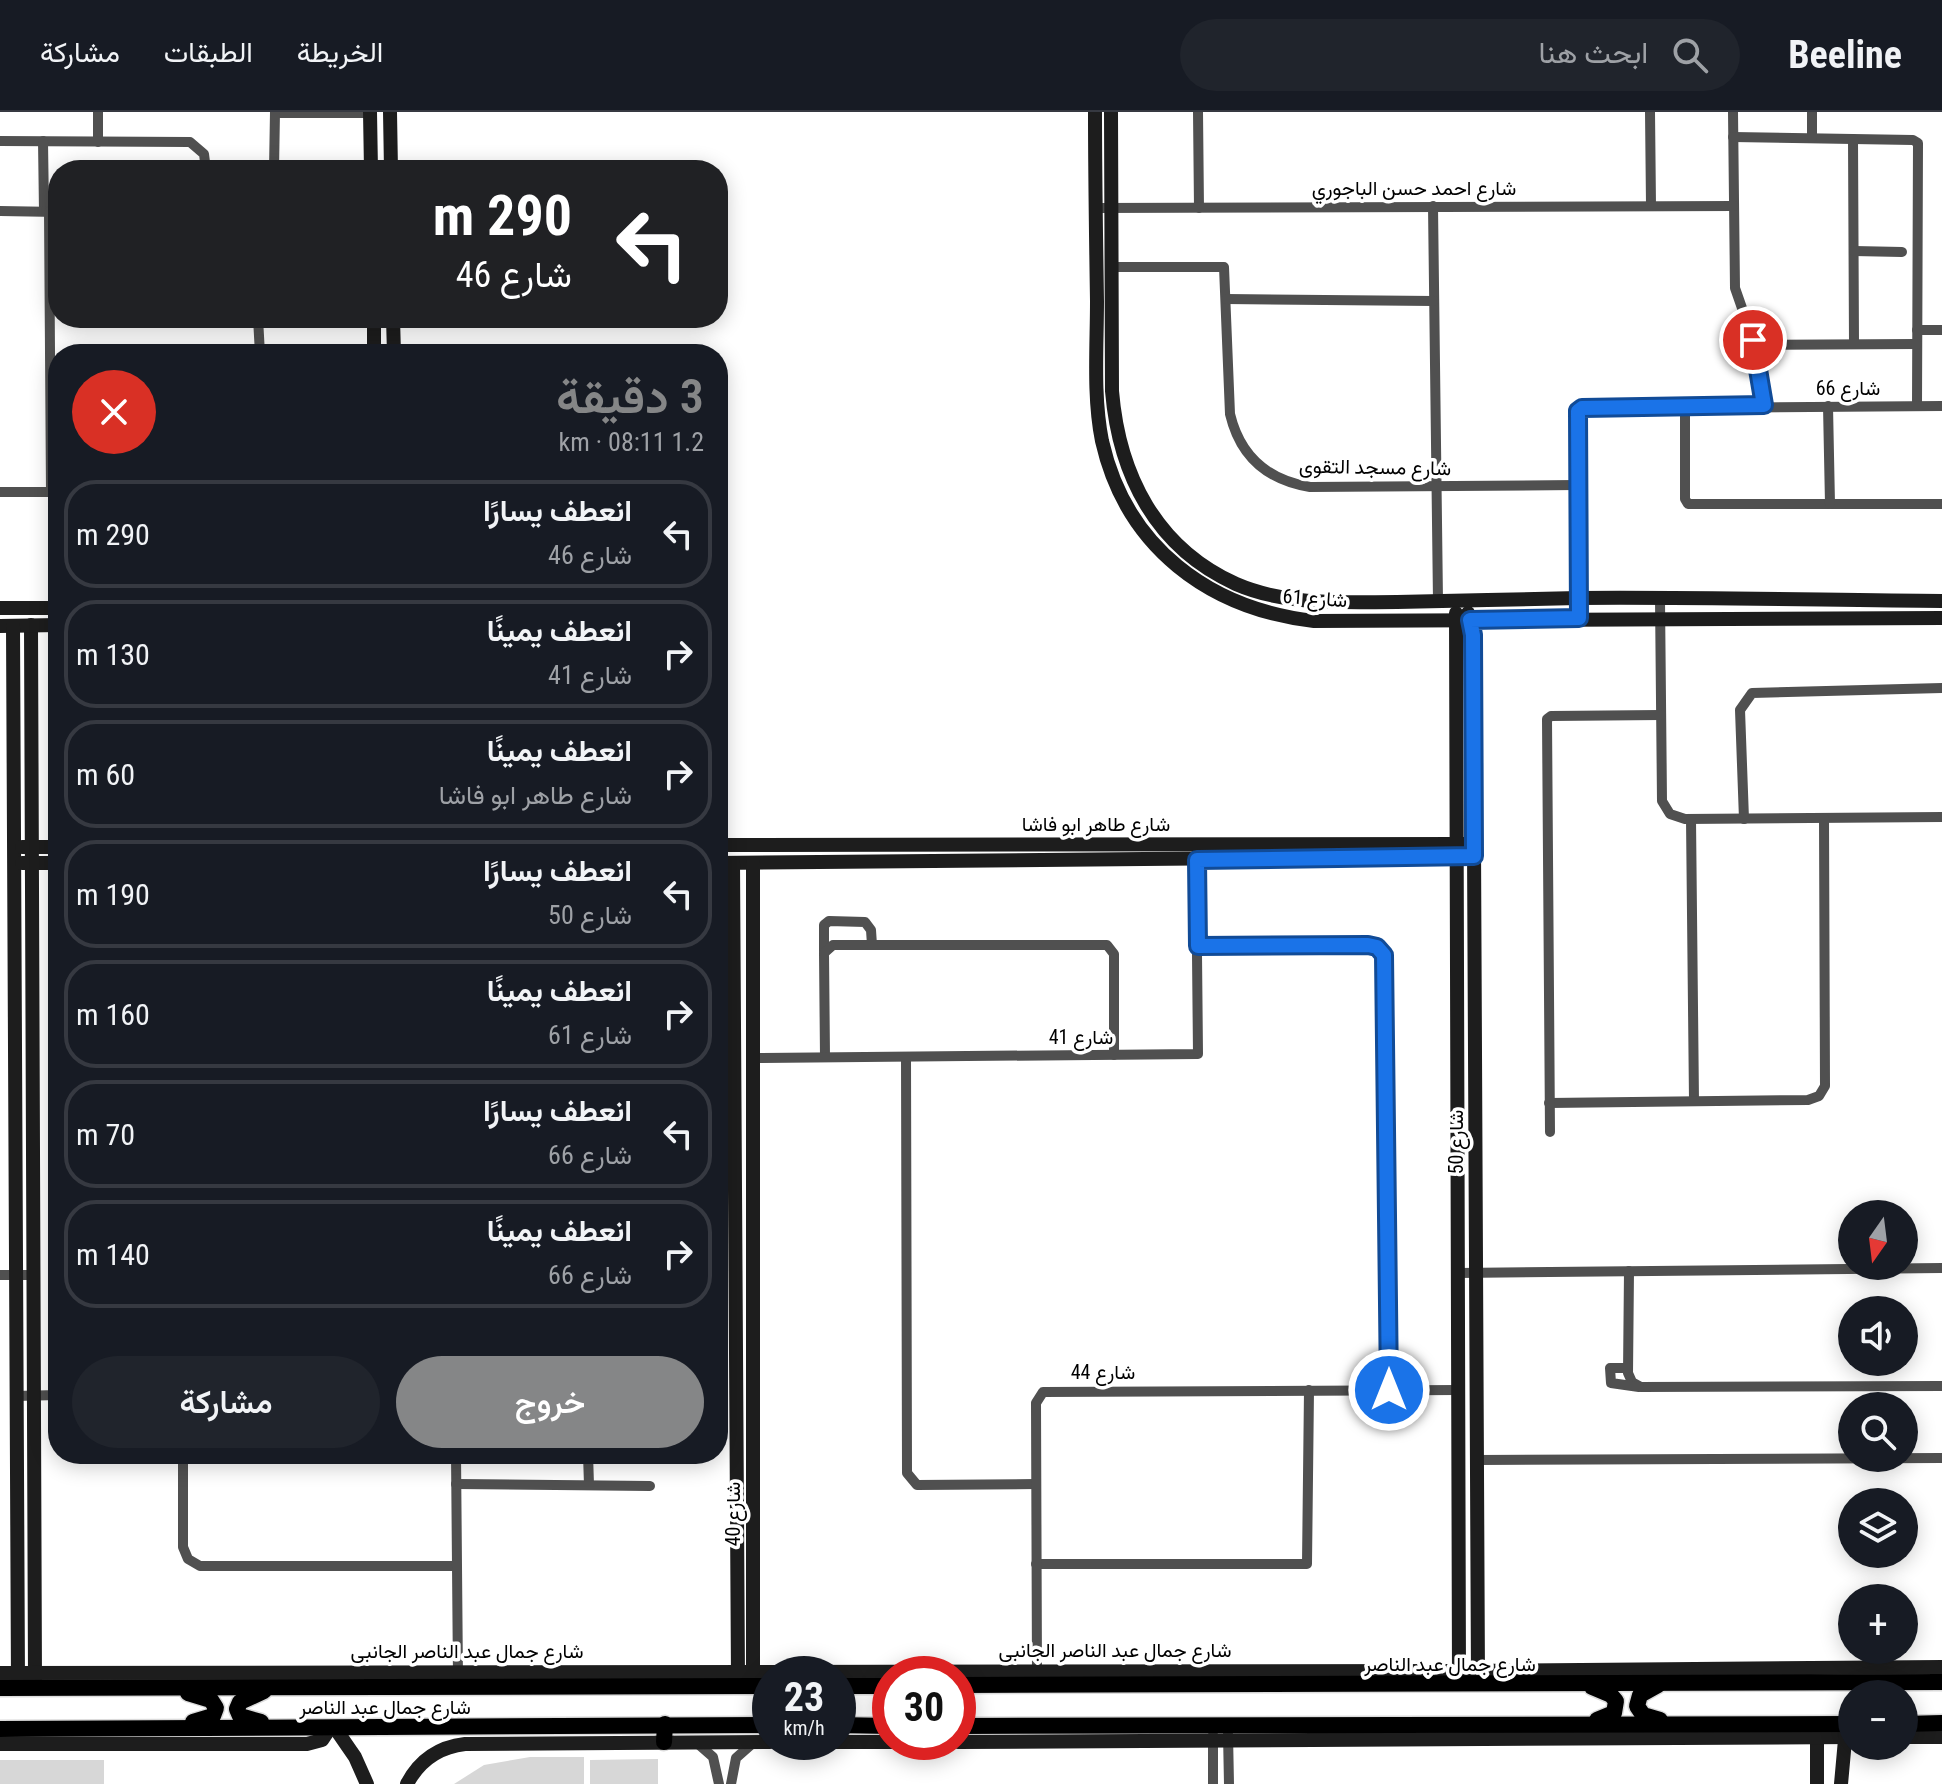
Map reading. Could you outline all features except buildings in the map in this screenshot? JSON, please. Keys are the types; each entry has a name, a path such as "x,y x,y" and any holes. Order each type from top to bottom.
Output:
{"main road":[{"name":"شارع جمال عبد الناصر","path":"976,1685 1037,1677 1478,1677 1584,1684 1826,1675 1942,1682"},
{"name":"شارع جمال عبد الناصر","path":"0,1688 26,1681 173,1688 458,1688 750,1679"},
{"path":"1663,1683 1640,1695 1637,1706 1643,1715 1672,1724"},
{"path":"1584,1684 1611,1695 1617,1705 1611,1716 1584,1724"},
{"path":"168,1729 211,1717 216,1710 211,1700 173,1688"},
{"path":"269,1688 240,1702 237,1712 243,1717 285,1728"},
{"path":"1918,1724 1942,1723"},
{"path":"664,1742 665,1724"},
{"path":"976,1724 986,1726"},
{"path":"976,1726 1221,1732 1467,1732 1584,1724 1672,1724 1838,1730"},
{"name":"شارع جمال عبد الناصر","path":"0,1729 40,1737 168,1729 752,1725"}],"street":[{"path":"98,112 98,142"},
{"path":"274,160 275,112 370,112 371,160"},
{"path":"390,112 391,160"},
{"name":"شارع 61","path":"1095,112 1095,208 1105,392 1123,458 1142,501 1169,539 1200,564 1252,590 1290,600 1579,598 1942,601"},
{"name":"شارع 61","path":"1111,112 1105,451 1128,510 1153,546 1191,579 1239,604 1292,619 1942,618"},
{"path":"1198,112 1199,208"},
{"path":"1650,112 1651,205"},
{"path":"1733,112 1735,288 1755,345 1764,405"},
{"path":"1812,112 1812,138"},
{"path":"1733,137 1913,140 1918,143 1917,406"},
{"path":"1853,139 1854,344"},
{"path":"0,141 190,142 204,154 205,160"},
{"path":"43,141 48,192"},
{"path":"1433,206 1438,601"},
{"name":"شارع احمد حسن الباجوري","path":"1095,208 1734,206"},
{"path":"0,211 48,212"},
{"path":"1854,251 1902,252"},
{"name":"شارع مسجد التقوى","path":"1110,267 1220,265 1225,270 1230,414 1241,445 1263,470 1286,482 1310,487 1577,485"},
{"path":"1226,299 1434,301"},
{"path":"1917,330 1942,330"},
{"path":"1755,345 1917,344"},
{"name":"شارع 66","path":"1579,618 1576,417 1580,409 1764,405 1942,406"},
{"path":"1685,406 1687,503 1942,504"},
{"path":"1828,406 1830,504"},
{"path":"0,492 48,492"},
{"path":"1660,599 1662,801 1670,814 1691,819 1942,817"},
{"name":"شارع 50","path":"1459,1678 1457,850 1463,620 1460,601"},
{"path":"0,608 48,608"},
{"name":"شارع 50","path":"1463,620 1473,635 1478,1677"},
{"path":"26,1681 34,1395 31,625"},
{"path":"26,1681 16,1396 14,863 6,626 48,625"},
{"path":"1744,819 1740,710 1752,693 1942,688"},
{"path":"1550,1132 1547,719 1551,716 1661,715"},
{"path":"1549,1103 1808,1100 1823,1092 1824,818"},
{"path":"1691,819 1694,1101"},
{"name":"شارع طاهر ابو فاشا","path":"728,845 1196,844 1474,850"},
{"name":"شارع 41","path":"753,1058 1199,1053 1196,844"},
{"path":"13,847 48,847"},
{"name":"شارع طاهر ابو فاشا","path":"728,863 1197,860 1457,850"},
{"path":"14,863 48,863"},
{"name":"شارع 40","path":"750,1679 753,863"},
{"name":"شارع 40","path":"728,911 750,1679"},
{"path":"825,1057 824,925 829,921 865,922 871,930 872,945"},
{"path":"824,953 830,945 1110,946 1114,954 1114,1055"},
{"path":"1198,946 1368,945 1377,947 1384,955 1389,1390"},
{"path":"728,1054 734,1054"},
{"path":"906,1057 907,1473 917,1485 1036,1484"},
{"path":"1458,1273 1942,1268"},
{"path":"1629,1271 1628,1368 1632,1382 1641,1387"},
{"path":"0,1275 33,1275"},
{"path":"1628,1368 1610,1368 1611,1383 1641,1387 1942,1386"},
{"name":"شارع 44","path":"1037,1677 1036,1403 1040,1395 1048,1390 1459,1390"},
{"path":"1036,1564 1307,1564 1309,1390"},
{"path":"16,1396 48,1395"},
{"path":"1477,1460 1942,1458"},
{"path":"183,1464 183,1547 188,1559 200,1566 456,1566"},
{"path":"456,1464 458,1688"},
{"path":"588,1464 589,1485"},
{"path":"456,1484 650,1486"},
{"path":"1478,1677 1826,1675 1942,1667"},
{"name":"شارع جمال عبد الناصر الجانبى","path":"0,1673 26,1681 457,1671 750,1679 1037,1677"},
{"path":"0,1744 40,1737 312,1744 322,1740 332,1728 355,1757 367,1784"},
{"path":"1467,1732 1817,1730 1817,1784"},
{"path":"976,1741 1221,1732"},
{"path":"1213,1784 1221,1732"},
{"path":"1221,1732 1229,1784"},
{"path":"1918,1737 1942,1737"},
{"path":"695,1742 713,1757 719,1784"},
{"path":"407,1784 429,1757 455,1745 752,1742"},
{"path":"731,1784 736,1758 752,1744"},
{"path":"1841,1784 1845,1760"}],"shaded area":[{"path":"530,1757 584,1757 584,1784 454,1784 484,1765"},
{"path":"658,1759 658,1784 590,1784 590,1760"},
{"path":"0,1760 104,1760 104,1784 0,1784"}],"route":[{"path":"1389,1390 1384,955 1373,945 1198,946 1197,860 1474,856 1473,635 1470,620 1579,618 1578,411 1582,408 1764,405 1753,340"}]}
